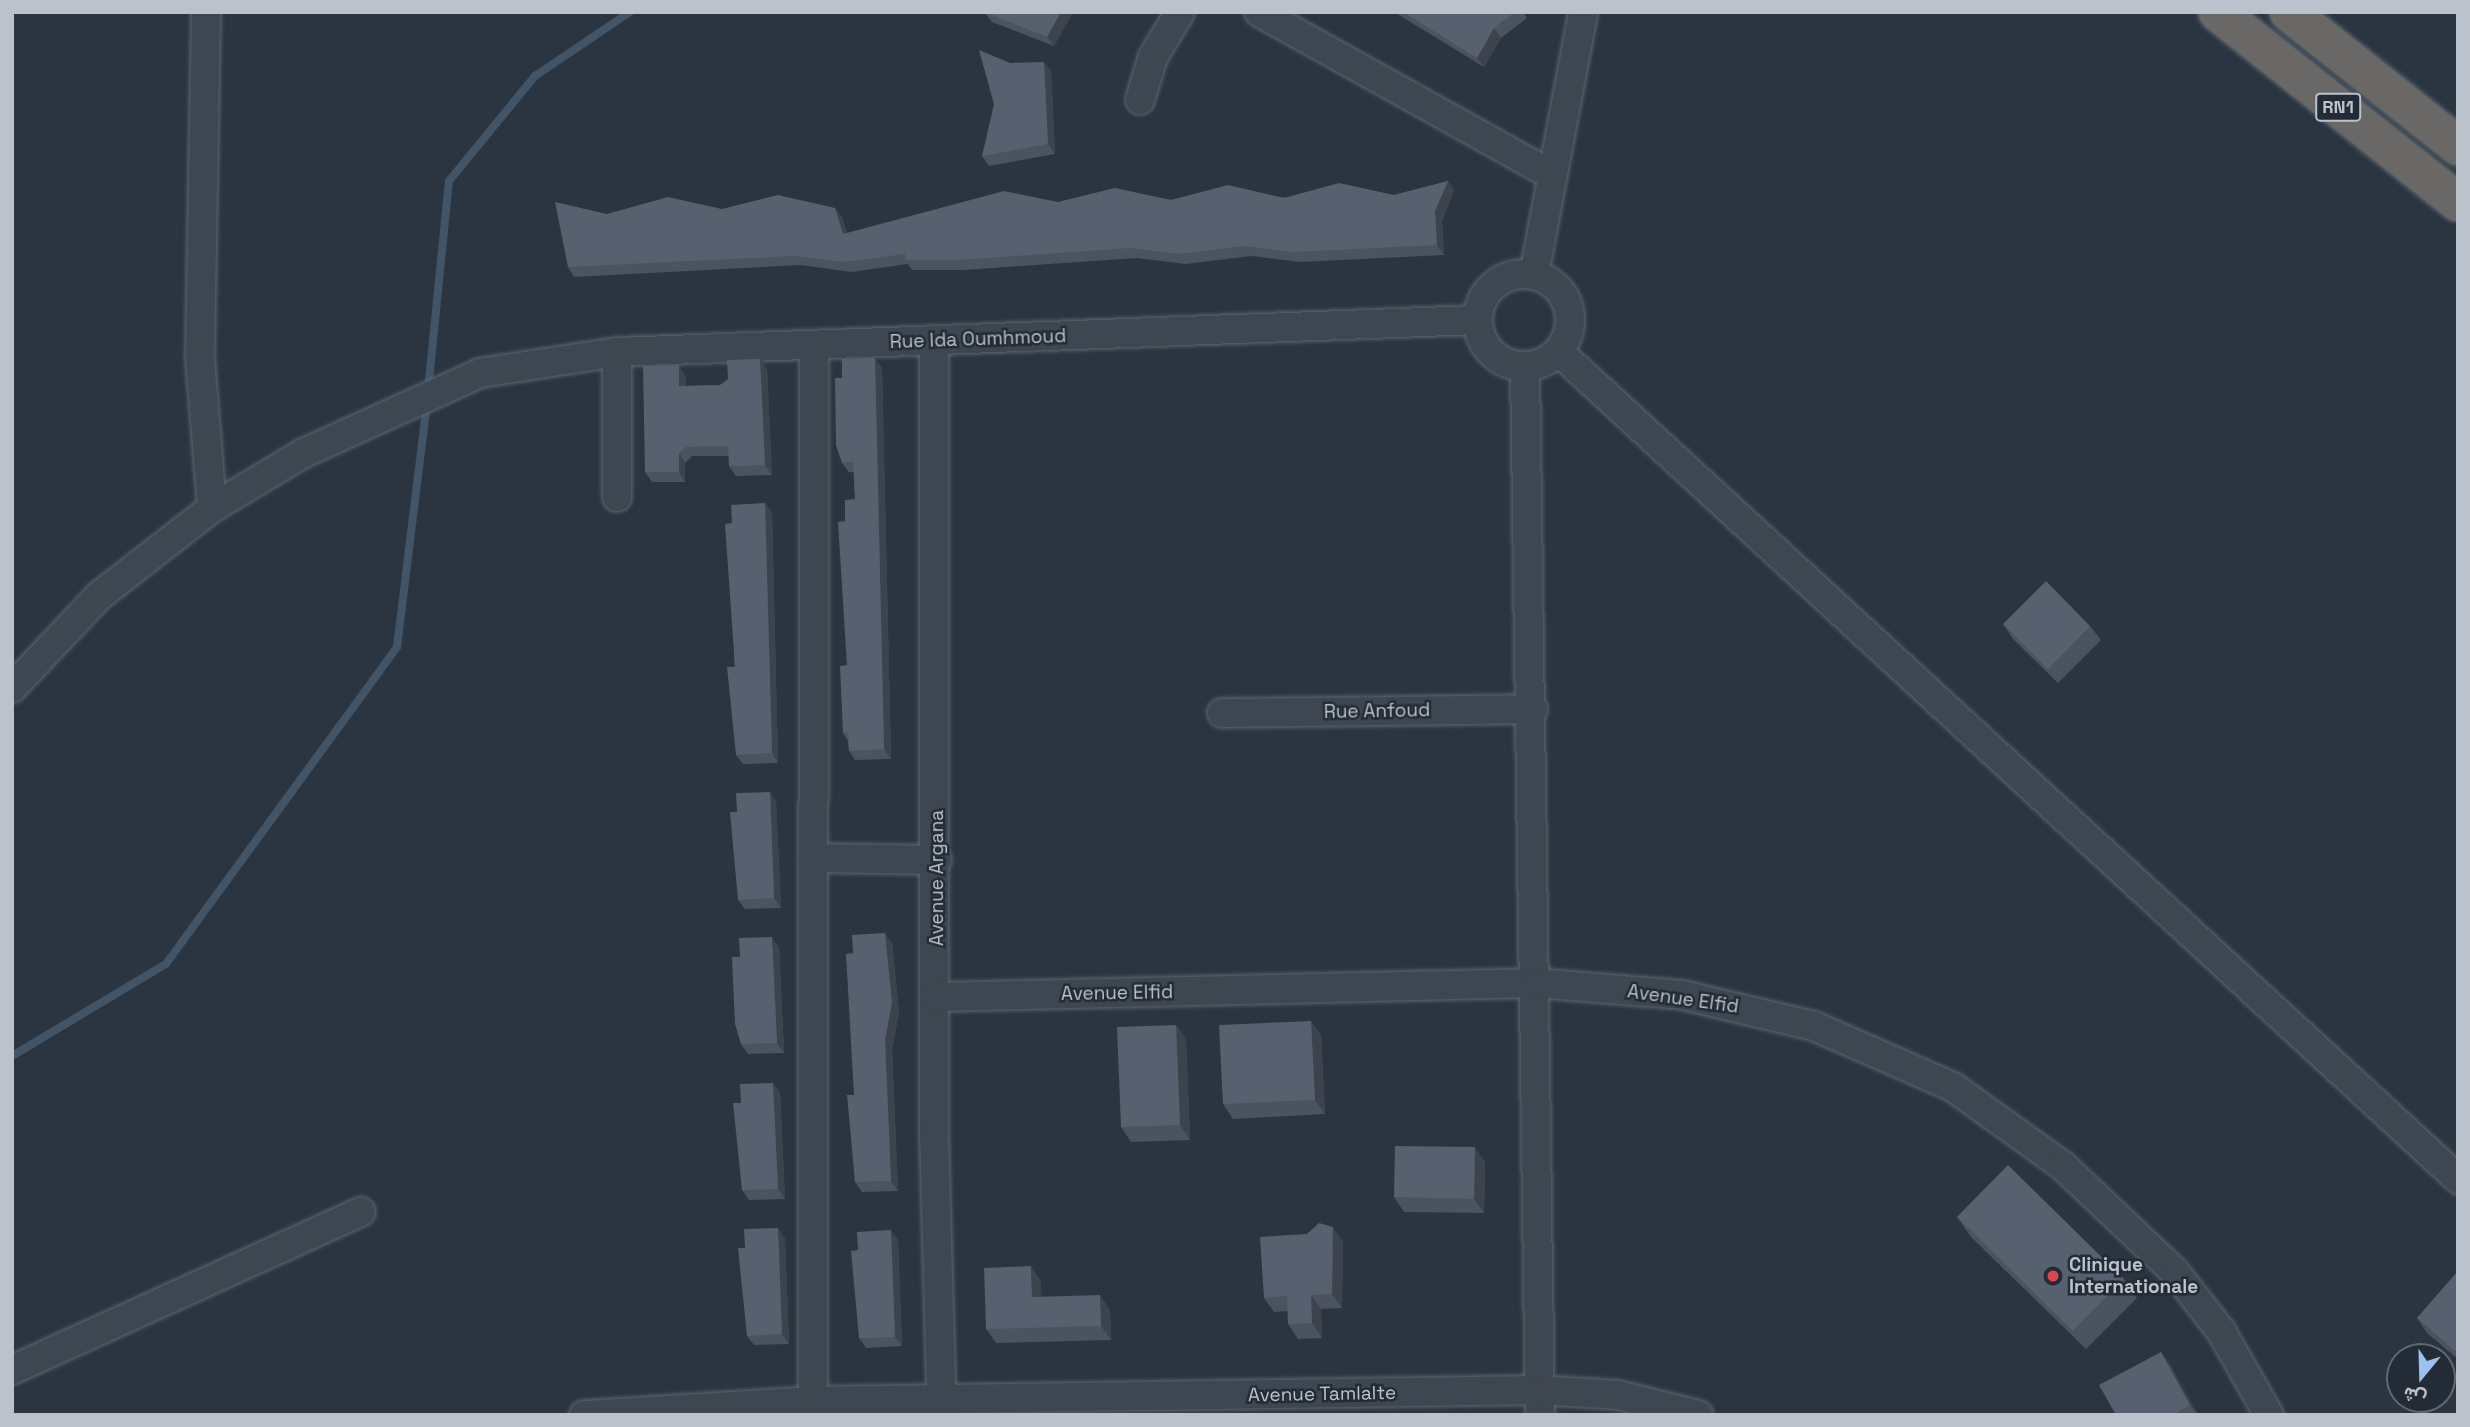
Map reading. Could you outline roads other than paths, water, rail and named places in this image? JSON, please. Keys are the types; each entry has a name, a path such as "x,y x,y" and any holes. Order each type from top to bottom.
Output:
{"highway":[{"name":"RN1","path":"2218,12 2458,202"},
{"name":"RN1","path":"2289,12 2458,146"}],"street":[{"path":"206,12 200,358 212,508"},
{"path":"1140,100 1153,57 1180,12"},
{"path":"1259,12 1552,175"},
{"path":"1534,275 1583,12"},
{"path":"1534,275 1562,292 1569,306 1568,338 1559,352 1525,367 1497,358 1478,320 1495,284 1534,275"},
{"name":"Rue Ida Oumhmoud","path":"12,688 99,596 212,508 304,453 480,373 617,352 1478,320"},
{"name":"Avenue Argana","path":"934,340 942,1407"},
{"path":"813,1401 814,345"},
{"path":"617,352 617,497"},
{"path":"1559,352 2458,1180"},
{"path":"1525,367 1533,709 1540,1402"},
{"name":"Rue Anfoud","path":"1222,713 1533,709"},
{"path":"813,858 937,860"},
{"name":"Avenue Elfid","path":"937,996 1535,983 1684,995 1750,1008 1814,1026 1953,1087 2063,1166 2166,1263 2221,1331 2269,1415"},
{"path":"12,1370 361,1212"},
{"name":"Avenue Tamlalte","path":"584,1415 813,1401 942,1407 1540,1402 1618,1395 1699,1415"}],"waterway":[{"path":"428,391 449,181 535,76 630,12"},
{"path":"12,1056 166,964 397,647 427,404"}],"place":[{"name":"Clinique Internationale","path":"2053,1276"}]}
